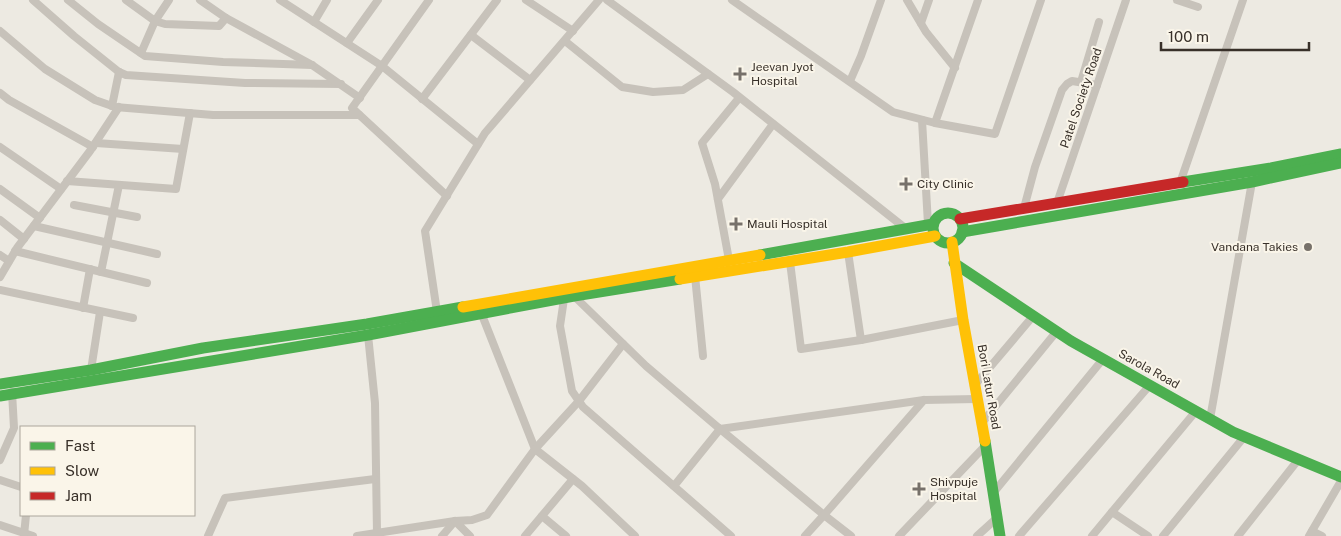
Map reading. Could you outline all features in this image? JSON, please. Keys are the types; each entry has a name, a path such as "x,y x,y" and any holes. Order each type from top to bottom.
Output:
{"main road":[{"path":"960,220 1341,154"},
{"path":"962,232 1252,182 1341,163"},
{"path":"0,396 8,387 203,348 367,324 931,224 938,217 946,213 954,214 963,226 958,239 946,243 940,241 935,236 931,224"},
{"path":"8,387 368,336 569,298 935,236"},
{"name":"Bori Latur Road","path":"952,242 963,320 976,399 986,445 1000,536"},
{"name":"Sarola Road","path":"954,263 1057,331 1210,419 1244,437 1341,479"}],"street":[{"path":"32,0 119,72 126,75 245,83 341,84"},
{"path":"68,0 98,24 145,56 312,66"},
{"path":"126,0 156,22 165,24 219,26 226,18"},
{"path":"141,54 169,0"},
{"path":"200,0 226,18 312,66 360,98"},
{"path":"314,22 328,0"},
{"path":"347,43 378,0"},
{"path":"429,0 352,108 447,196"},
{"path":"422,99 497,0"},
{"path":"526,0 573,31"},
{"path":"437,312 425,231 485,133 599,0"},
{"path":"607,0 708,74 905,228"},
{"path":"732,0 893,112 935,123 995,134 1040,0"},
{"path":"907,0 921,23 955,68"},
{"path":"921,23 929,0"},
{"path":"935,123 978,0"},
{"name":"Patel Society Road","path":"1057,203 1126,0"},
{"path":"1177,0 1198,7"},
{"path":"1180,183 1243,0"},
{"path":"284,1 382,66 478,144"},
{"path":"850,81 862,56 878,1"},
{"path":"1081,82 1099,22"},
{"path":"0,31 45,69 95,100 116,107 213,115 359,115"},
{"path":"471,34 530,80"},
{"path":"564,41 622,87 653,92 683,90 708,74"},
{"path":"0,277 15,251 94,145 116,107 119,72"},
{"path":"1024,208 1035,167 1062,90 1072,81 1097,85"},
{"path":"0,93 9,100 94,145 183,149"},
{"path":"729,260 718,199 702,143 739,98"},
{"path":"67,181 176,189 190,113"},
{"path":"922,120 931,224"},
{"path":"718,199 773,124"},
{"path":"0,148 61,189"},
{"path":"1210,419 1252,182"},
{"path":"101,272 119,185"},
{"path":"0,189 40,218"},
{"path":"74,205 138,217"},
{"path":"0,220 24,239"},
{"path":"34,226 156,254"},
{"path":"15,251 147,283"},
{"path":"848,252 861,340"},
{"path":"0,255 10,261"},
{"path":"790,262 800,349 861,340 963,320"},
{"path":"83,308 90,270"},
{"path":"695,276 703,356"},
{"path":"0,290 133,318"},
{"path":"731,536 583,407 572,391 560,326 569,298 720,429 851,536"},
{"path":"91,370 100,312"},
{"path":"482,315 535,449 573,480 635,536"},
{"path":"974,386 1034,315"},
{"path":"981,424 1057,331"},
{"path":"368,336 375,403 377,461 372,534"},
{"path":"357,536 472,520 487,515 535,449 579,401 623,344"},
{"path":"994,492 1103,359"},
{"path":"1019,536 1150,385"},
{"path":"0,460 14,428 8,387"},
{"path":"674,486 720,429 924,400 976,399"},
{"path":"805,536 924,400"},
{"path":"1092,536 1196,411"},
{"path":"1163,536 1244,437"},
{"path":"899,536 986,445"},
{"path":"1238,536 1298,460"},
{"path":"208,536 225,498 375,479"},
{"path":"1322,536 1311,534 1341,479"},
{"path":"0,480 20,487"},
{"path":"525,536 573,480"},
{"path":"1112,512 1148,536"},
{"path":"24,534 26,516"},
{"path":"542,516 566,536"},
{"path":"977,536 998,518"},
{"path":"442,536 455,521"},
{"path":"455,521 470,536"},
{"path":"0,525 33,536"}],"traffic: fast":[{"path":"1183,182 1271,168 1341,154"},
{"path":"962,232 1252,182 1341,163"},
{"path":"948,213 954,214 962,222 963,228 962,234 954,242 948,243 942,242 934,234 933,228 934,222 942,214 948,213"},
{"path":"760,255 933,224"},
{"path":"954,263 1071,341 1233,432 1341,477"},
{"path":"0,396 368,335 574,296 680,279"},
{"path":"0,384 91,370 203,348 367,324 463,307"},
{"path":"985,441 1000,536"}],"traffic: slow":[{"path":"680,279 935,236"},
{"path":"952,242 963,320 985,441"},
{"path":"463,307 760,255"}],"traffic: jam":[{"path":"960,219 1183,182"}],"place":[{"name":"Jeevan Jyot Hospital","path":"740,74"},
{"name":"City Clinic","path":"906,184"},
{"name":"Mauli Hospital","path":"736,224"},
{"name":"Vandana Takies","path":"1308,247"},
{"name":"Shivpuje Hospital","path":"919,489"}]}
